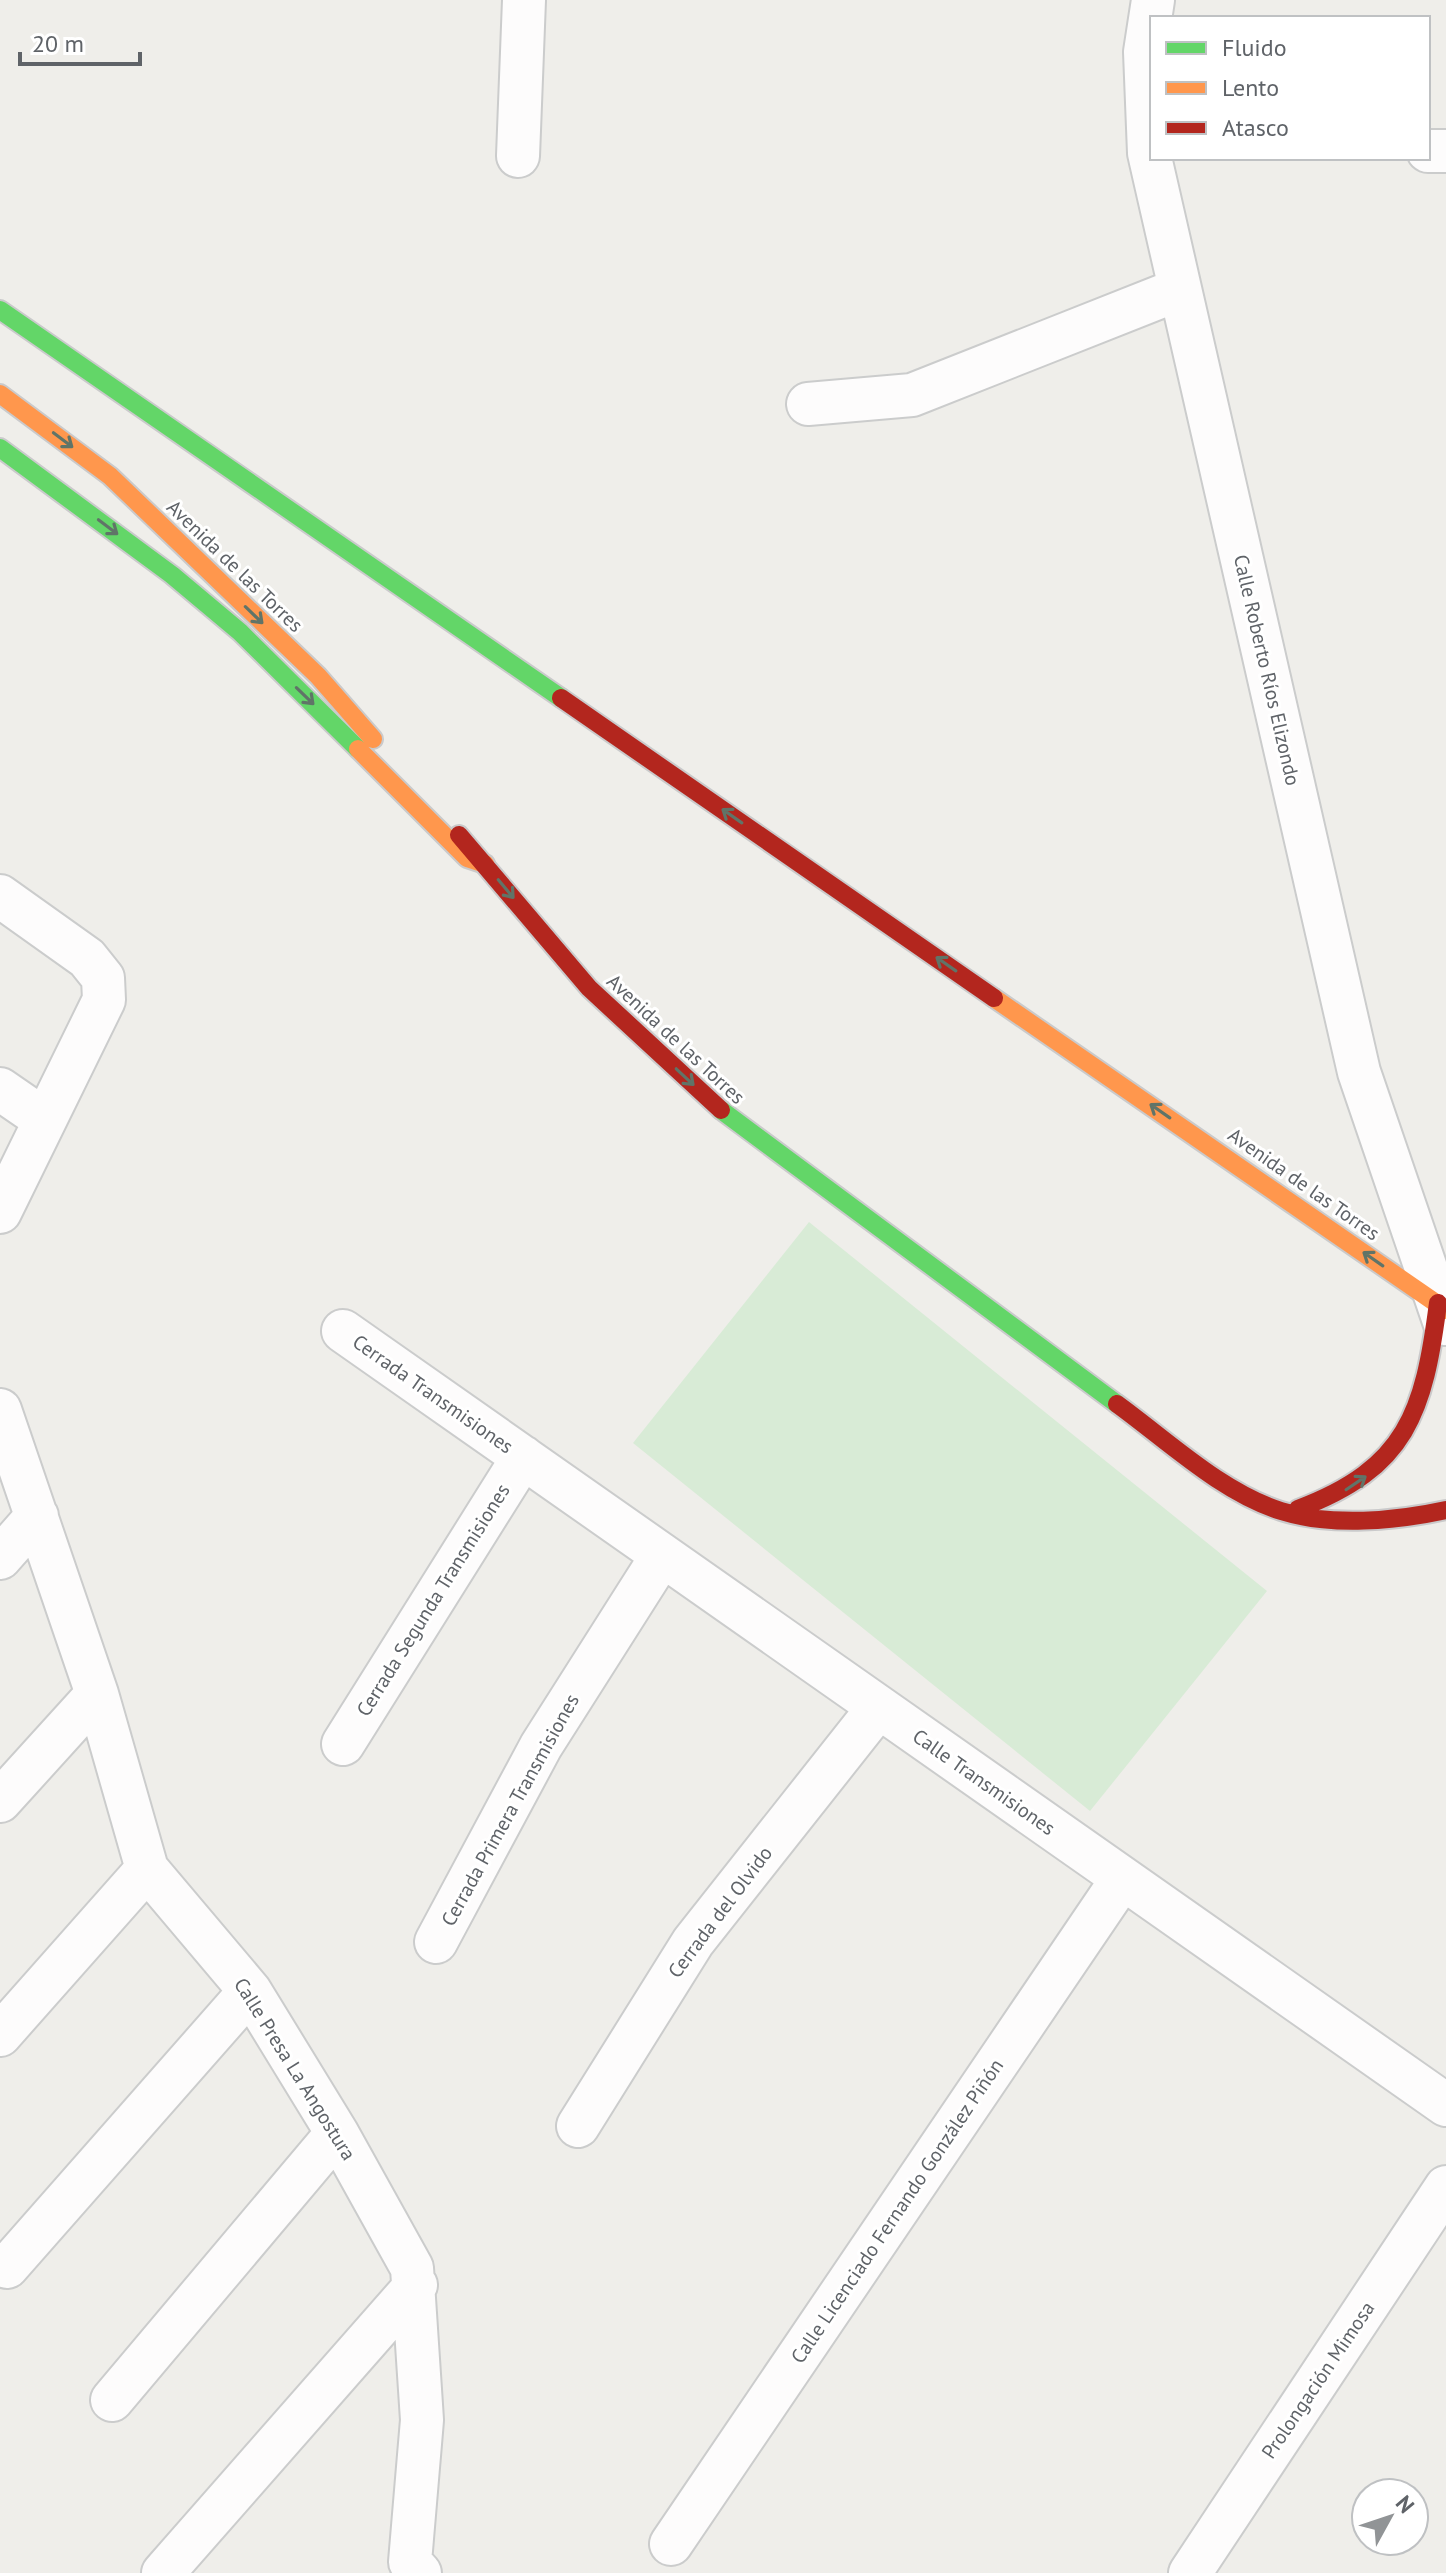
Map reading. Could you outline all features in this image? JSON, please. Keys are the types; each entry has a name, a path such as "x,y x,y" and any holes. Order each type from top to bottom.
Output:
{"main road":[{"name":"Avenida de las Torres","path":"0,310 1443,1314"},
{"name":"Avenida de las Torres","path":"0,394 110,476 318,676 485,864 589,988 737,1125 1222,1481 1284,1513 1333,1518 1426,1516 1446,1510"},
{"path":"0,448 172,575 240,632 467,858 485,864"},
{"path":"1284,1513 1333,1499 1368,1475 1395,1447 1417,1413 1443,1314"}],"street":[{"path":"518,156 524,0"},
{"name":"Calle Roberto Ríos Elizondo","path":"1150,20 1145,52 1150,136"},
{"name":"Calle Roberto Ríos Elizondo","path":"1152,160 1359,1072 1443,1314"},
{"path":"808,404 912,395 1180,289"},
{"path":"0,896 87,958 103,978 104,1000 0,1212"},
{"path":"0,1089 45,1120"},
{"name":"Cerrada Transmisiones","path":"343,1331 523,1457"},
{"name":"Calle Presa La Angostura","path":"0,1410 97,1694 147,1869 250,1991 337,2133 412,2268 416,2285 422,2420 410,2569"},
{"name":"Calle Transmisiones","path":"523,1457 661,1557 1446,2105"},
{"name":"Cerrada Segunda Transmisiones","path":"343,1744 523,1457"},
{"path":"0,1558 37,1516"},
{"name":"Cerrada Primera Transmisiones","path":"436,1942 541,1746 661,1557"},
{"path":"0,1801 97,1694"},
{"name":"Cerrada del Olvido","path":"578,2126 693,1942 878,1708"},
{"path":"0,2035 147,1869"},
{"name":"Calle Licenciado Fernando González Piñón","path":"671,2544 1122,1879"},
{"path":"7,2267 250,1991"},
{"path":"112,2400 337,2133"},
{"name":"Prolongación Mimosa","path":"1190,2573 1446,2187"},
{"path":"163,2573 416,2285"}],"green space":[{"path":"809,1222 1267,1591 1090,1811 633,1443"}],"traffic: fast":[{"path":"0,310 561,698"},
{"path":"0,448 172,575 240,632 358,749"},
{"path":"721,1110 1117,1404"}],"traffic: slow":[{"path":"0,394 110,476 318,676 373,739"},
{"path":"358,749 467,858 485,864"},
{"path":"994,998 1446,1310"}],"traffic: jam":[{"path":"561,698 994,998"},
{"path":"459,835 589,988 721,1110"},
{"path":"1298,1509 1335,1493 1364,1475 1387,1455 1404,1432 1426,1375 1438,1303"},
{"path":"1117,1404 1216,1479 1281,1511 1321,1519 1364,1521 1446,1510"}]}
